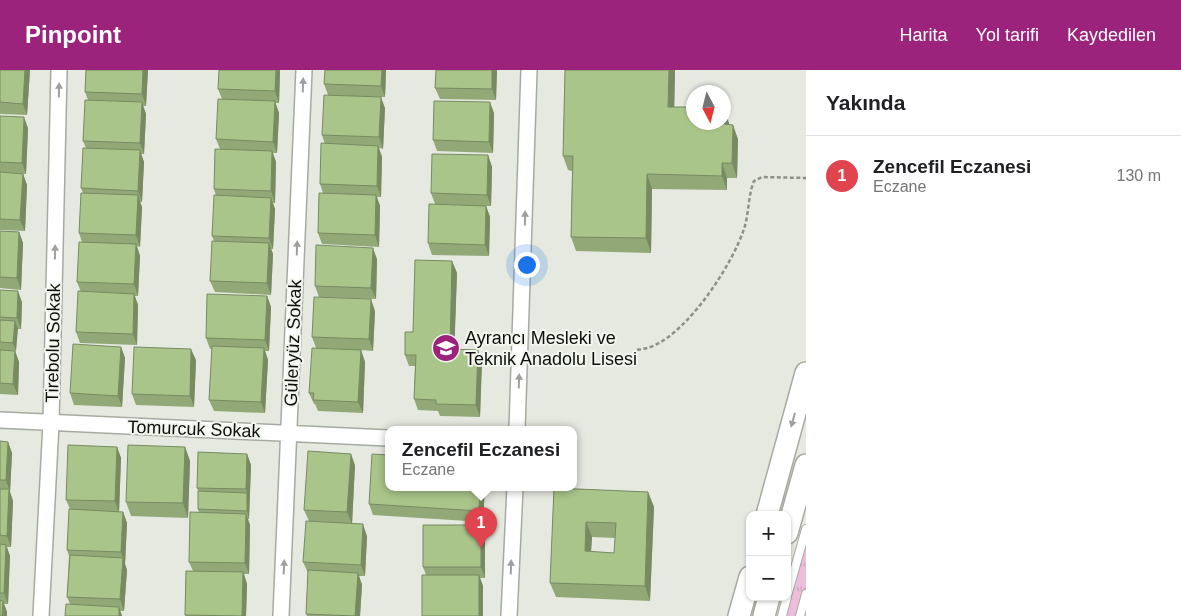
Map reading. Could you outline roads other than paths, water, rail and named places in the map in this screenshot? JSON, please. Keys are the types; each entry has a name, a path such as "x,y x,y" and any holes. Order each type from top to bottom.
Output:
{"main road":[{"path":"768,511 806,373"},
{"path":"791,519 806,465"},
{"path":"739,616 746,591"},
{"path":"764,616 768,601"}],"street":[{"name":"Tirebolu Sokak","path":"41,616 51,423 59,70"},
{"name":"Güleryüz Sokak","path":"281,616 304,70"},
{"path":"517,426 528,70"},
{"name":"Tomurcuk Sokak","path":"0,420 385,438"},
{"path":"510,616 514,491"}],"lane":[{"path":"791,583 806,529"},
{"path":"800,616 806,594"},
{"path":"782,616 786,601"}],"place":[{"name":"Ayrancı Mesleki ve Teknik Anadolu Lisesi","path":"446,348"},
{"name":"Zencefil Eczanesi","path":"481,548"}]}
